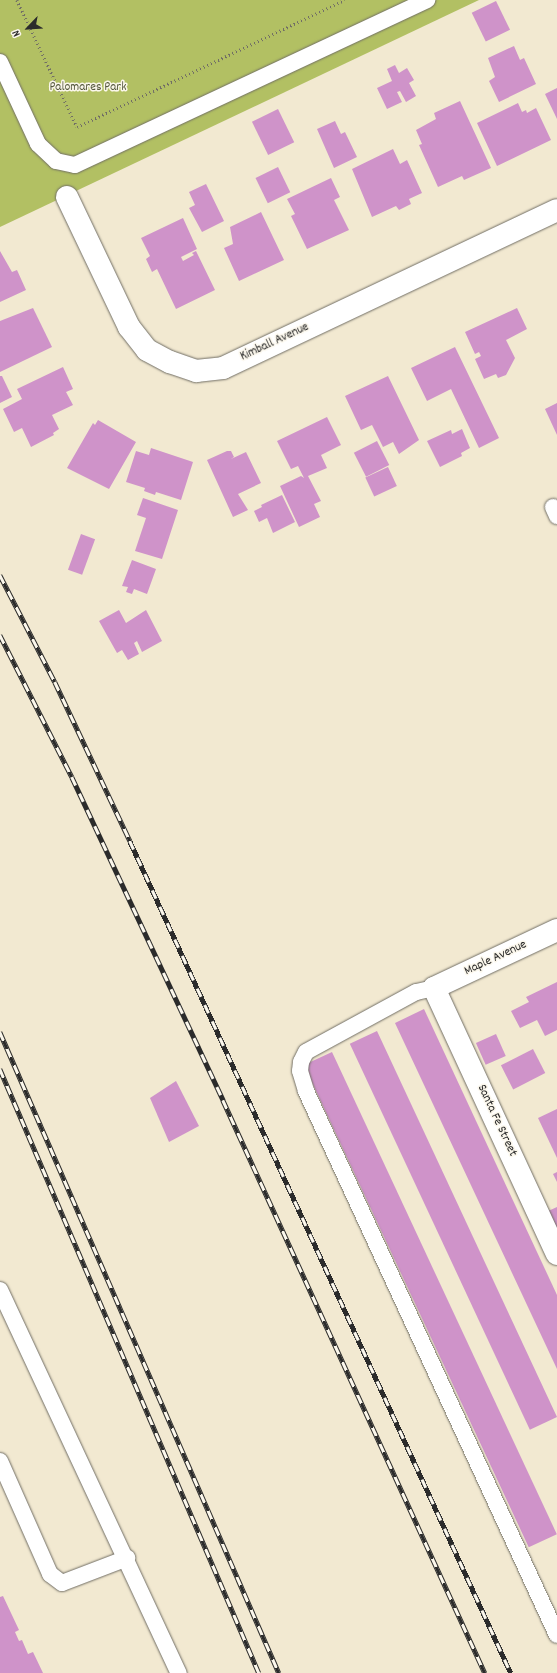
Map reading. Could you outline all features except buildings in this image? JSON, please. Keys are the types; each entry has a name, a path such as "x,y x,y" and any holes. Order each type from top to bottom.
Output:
{"street":[{"name":"Kimball Avenue","path":"67,197 129,327 147,350 170,362 196,371 223,368 557,210"},
{"name":"Maple Avenue","path":"434,988 557,930"},
{"name":"Santa Fe Street","path":"434,988 557,1254"}],"lane":[{"path":"0,62 38,144 56,161 75,165 427,0"},
{"path":"434,988 416,992 306,1052 301,1062 300,1071 312,1105 557,1635"},
{"path":"0,1290 127,1558 179,1673"},
{"path":"0,1461 50,1574 62,1583 127,1558"}],"path":[{"path":"17,0 77,127 344,0"}],"green space":[{"name":"Palomares Park","path":"0,0 479,0 0,227"}],"railway":[{"path":"0,575 55,682 130,841 511,1673"},
{"path":"0,635 72,777 223,1100 485,1673"},
{"path":"0,1032 279,1673"},
{"path":"0,1069 259,1673"}]}
